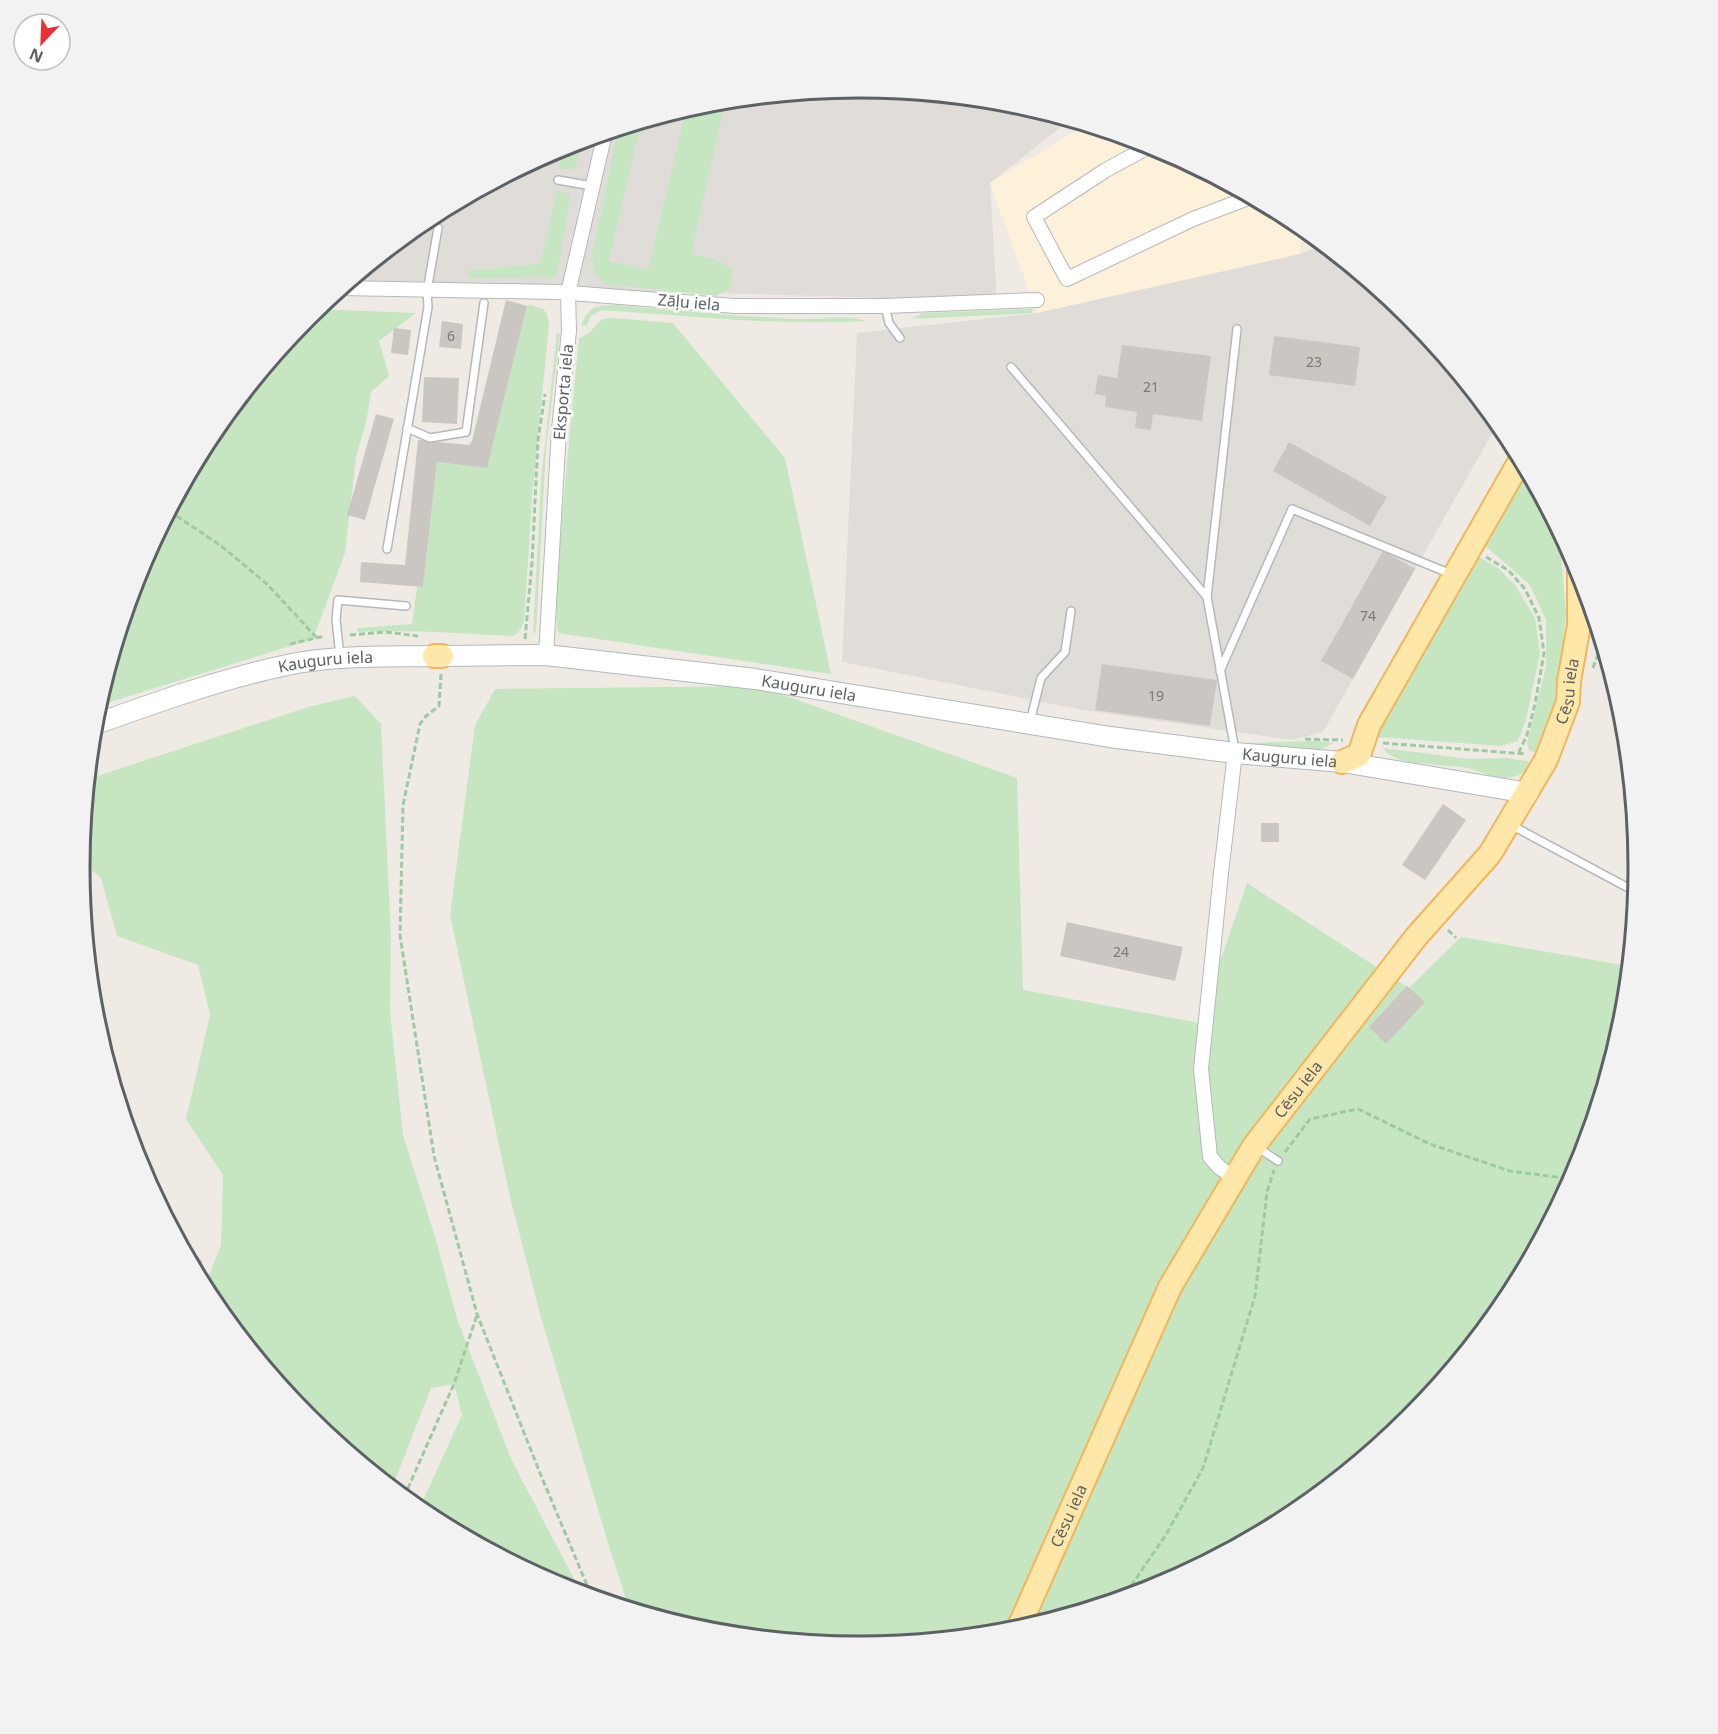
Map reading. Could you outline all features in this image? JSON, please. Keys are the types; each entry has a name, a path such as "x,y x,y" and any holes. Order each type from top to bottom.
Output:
{"main road":[{"path":"1342,762 1359,755 1369,725 1516,468"},
{"name":"Cēsu iela","path":"1023,1618 1170,1287 1254,1146 1416,937 1490,854 1528,793 1546,760 1568,702 1569,681 1579,625 1579,599"},
{"name":"Kauguru iela","path":"104,721 184,693 288,665 340,657 439,659 546,655 755,679 1029,724 1235,753 1342,762 1528,793"}],"street":[{"name":"Eksporta iela","path":"546,655 559,430 569,331 568,293 603,143"},
{"path":"1139,152 1106,170 1034,217 1068,279 1193,219 1243,200"},
{"name":"Zāļu iela","path":"353,288 568,293 735,306 885,306 1037,300"},
{"path":"1235,753 1201,1069 1210,1157 1220,1168 1235,1178"}],"lane":[{"path":"558,180 592,186"},
{"path":"387,549 428,307 427,291 438,228"},
{"path":"407,428 430,438 466,432 484,303"},
{"path":"885,306 889,323 900,338"},
{"path":"1235,753 1207,597 1237,329"},
{"path":"1011,368 1207,597"},
{"path":"1221,671 1292,509 1455,575"},
{"path":"340,657 336,618 339,600 406,606"},
{"path":"1029,724 1041,678 1065,652 1071,611"},
{"path":"1509,824 1627,887"},
{"path":"1254,1146 1278,1161"}],"path":[{"path":"525,640 532,563 538,440 547,384"},
{"path":"175,515 220,545 267,584 317,638"},
{"path":"1477,551 1508,570 1525,589 1539,618 1544,653 1535,704 1520,752"},
{"path":"439,659 439,706 420,724 403,805 400,935 434,1156 477,1314 587,1585"},
{"path":"1378,743 1437,749 1520,752 1530,755"},
{"path":"1132,1585 1167,1533 1203,1468 1255,1296 1267,1192 1278,1161 1310,1119 1358,1109 1430,1144 1510,1171 1562,1178"},
{"path":"408,1489 454,1384 477,1314"}],"shaded area":[{"path":"859,98 959,105 1009,113 1063,126 990,183 997,301 359,283 391,257 475,201 519,177 612,139 660,124 709,113 809,100"},
{"path":"1077,130 1153,157 1199,177 1244,201 1301,239 1300,254 1172,290 1037,313 990,183"},
{"path":"1315,248 1366,289 1403,323 1469,399 1493,432 1323,732 1291,740 1083,710 842,662 857,333 1037,313 1300,254"}],"green space":[{"path":"723,111 691,254 714,259 731,268 732,280 728,290 716,296 607,284 595,275 592,255 616,138 639,131 609,261 648,270 684,119"},
{"path":"579,152 575,169 558,169 562,158"},
{"path":"557,189 570,196 557,277 469,278 468,271 539,264"},
{"path":"531,305 545,311 549,326 533,486 524,622 518,633 512,636 416,631 358,632 357,628 412,624 417,587 423,587 437,462 487,468 527,306"},
{"path":"616,305 797,319 850,318 866,321 767,321 602,310 591,316 586,326 581,325 587,314 594,308"},
{"path":"1032,309 1033,313 912,319 923,313"},
{"path":"330,310 416,313 379,341 389,376 371,392 366,423 356,457 345,553 313,639 108,703 131,620 169,527 193,482 249,399 281,360"},
{"path":"602,319 673,323 785,458 831,674 558,633 556,608 558,569 579,338 588,334"},
{"path":"557,332 560,334 546,448 536,630 533,635 541,480"},
{"path":"1520,475 1549,527 1561,555 1566,613 1555,716 1540,755 1529,750 1527,743 1546,667 1546,620 1530,585 1481,542"},
{"path":"1474,554 1498,568 1515,585 1535,618 1540,653 1526,720 1518,741 1501,746 1378,737 1377,727"},
{"path":"758,686 1017,778 1023,990 1199,1023 1247,883 1409,988 1461,937 1621,965 1602,1066 1587,1114 1549,1207 1525,1252 1469,1335 1403,1411 1327,1477 1286,1506 1199,1557 1153,1577 1058,1610 1009,1621 909,1634 859,1636 759,1629 709,1621 626,1599 540,1314 510,1197 450,915 475,725 495,689"},
{"path":"355,696 381,724 391,938 390,1011 403,1135 436,1240 457,1319 512,1461 575,1581 519,1557 474,1533 423,1500 462,1415 454,1384 431,1388 395,1480 315,1411 281,1374 249,1335 209,1276 221,1245 223,1175 186,1119 210,1015 198,965 117,936 101,878 90,869 96,776 308,707"},
{"path":"1316,741 1334,743 1316,751 1247,743"},
{"path":"1383,748 1470,759 1509,758 1538,763 1518,775 1500,778 1468,768 1410,762 1389,754"}],"building":[{"path":"506,300 527,306 487,468 437,462 423,587 360,582 361,562 405,565 418,440 469,445 472,441"},
{"path":"442,321 463,324 461,349 439,347"},
{"path":"394,328 411,330 408,355 391,353"},
{"path":"1274,336 1360,347 1355,386 1269,375"},
{"path":"1122,345 1211,356 1202,421 1153,414 1151,430 1135,428 1137,412 1105,407 1106,396 1095,394 1098,375 1117,378"},
{"path":"424,377 459,378 457,424 422,422"},
{"path":"376,414 394,419 365,520 347,515"},
{"path":"1289,442 1387,497 1370,526 1273,471"},
{"path":"1383,551 1415,569 1353,679 1321,661"},
{"path":"1102,664 1217,680 1210,726 1095,710"},
{"path":"1443,804 1466,820 1425,880 1402,865"},
{"path":"1261,823 1279,823 1279,842 1261,842"},
{"path":"1067,922 1183,947 1175,981 1060,956"},
{"path":"1407,986 1425,1002 1386,1044 1369,1027"}]}
